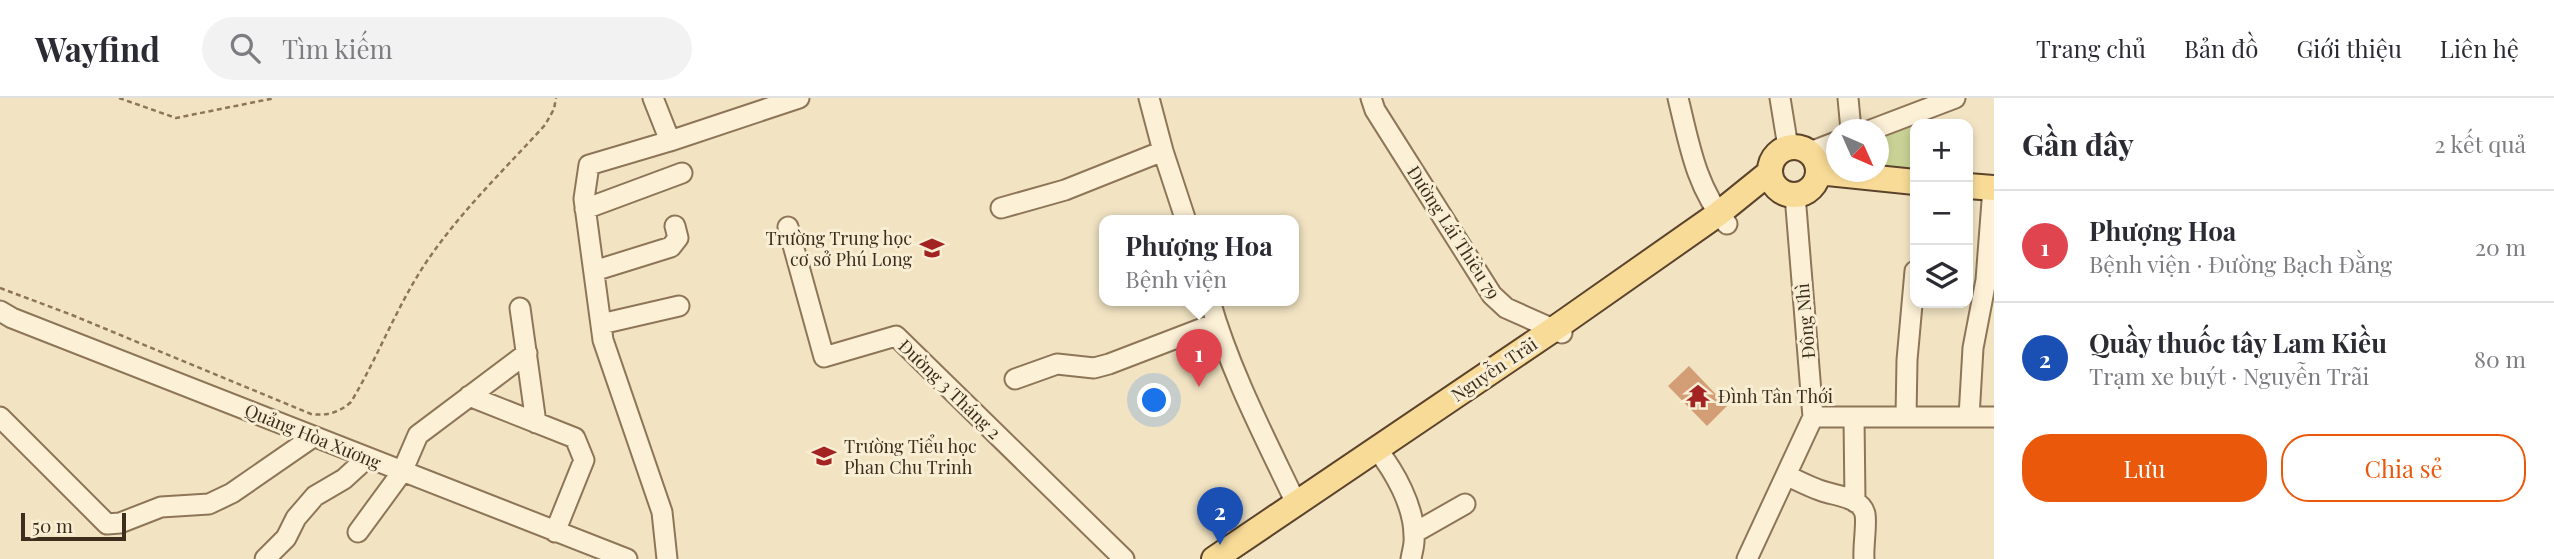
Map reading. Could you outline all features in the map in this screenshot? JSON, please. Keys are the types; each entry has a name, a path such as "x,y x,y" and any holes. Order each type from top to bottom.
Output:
{"main road":[{"path":"1805,157 1813,185 1808,190 1781,185 1774,157 1805,157 1910,181"},
{"name":"Nguyễn Trãi","path":"1241,559 1381,454 1723,219 1781,185"},
{"path":"1973,186 1994,188"},
{"name":"Nguyễn Trãi","path":"1214,559 1296,503 1381,454"}],"street":[{"path":"653,98 670,141"},
{"path":"667,559 662,512 603,340 584,200 589,165 799,98"},
{"path":"1149,98 1184,215"},
{"name":"Đường Lái Thiêu 79","path":"1370,98 1492,295 1506,308 1560,332"},
{"path":"1678,98 1694,165 1702,185 1723,219"},
{"path":"1780,98 1805,157 1826,147"},
{"path":"1848,98 1850,119"},
{"path":"1889,123 1955,98"},
{"path":"1001,208 1065,190 1163,151"},
{"path":"585,209 682,173"},
{"name":"Đông Nhì","path":"1747,559 1813,417 1781,185"},
{"path":"1969,417 1973,348 1986,280 1994,188"},
{"path":"594,271 671,247 678,238 675,226"},
{"name":"Đường 3 Tháng 2","path":"788,228 824,357 896,336 1124,559"},
{"path":"601,324 679,306"},
{"path":"1211,306 1216,323 1296,503"},
{"path":"520,307 537,423"},
{"path":"1906,417 1912,308"},
{"name":"Quảng Hòa Xương","path":"0,311 555,533 588,552 627,559"},
{"path":"1015,379 1062,363 1088,368 1099,367 1216,323"},
{"path":"359,533 402,472 418,435 527,353"},
{"path":"469,396 575,438 584,460 555,533"},
{"path":"0,417 107,524 120,523 161,507 209,504 232,493 313,437"},
{"path":"1813,417 1994,417"},
{"path":"1854,417 1855,502"},
{"path":"1381,454 1411,510 1414,533 1411,559"},
{"path":"265,559 286,538 296,518 315,496 344,479 367,458"},
{"path":"1786,475 1855,502 1863,508 1866,518 1864,559"},
{"path":"1414,533 1465,504"}],"path":[{"path":"120,98 176,118 275,98"},
{"path":"0,288 311,414 332,414 343,409 355,395 402,302 425,264 453,226 545,125 554,109 556,98"}],"green space":[{"path":"1910,125 1910,172 1889,170 1889,132"}],"building":[{"name":"Đình Tân Thới","path":"1689,366 1727,406 1707,426 1668,386"}],"place":[{"name":"Trường Trung học cơ sở Phú Long","path":"932,248"},
{"name":"Phượng Hoa","path":"1199,387"},
{"name":"Đình Tân Thới","path":"1698,396"},
{"name":"Trường Tiểu học Phan Chu Trinh","path":"824,456"},
{"name":"Quầy thuốc tây Lam Kiều","path":"1220,545"}]}
